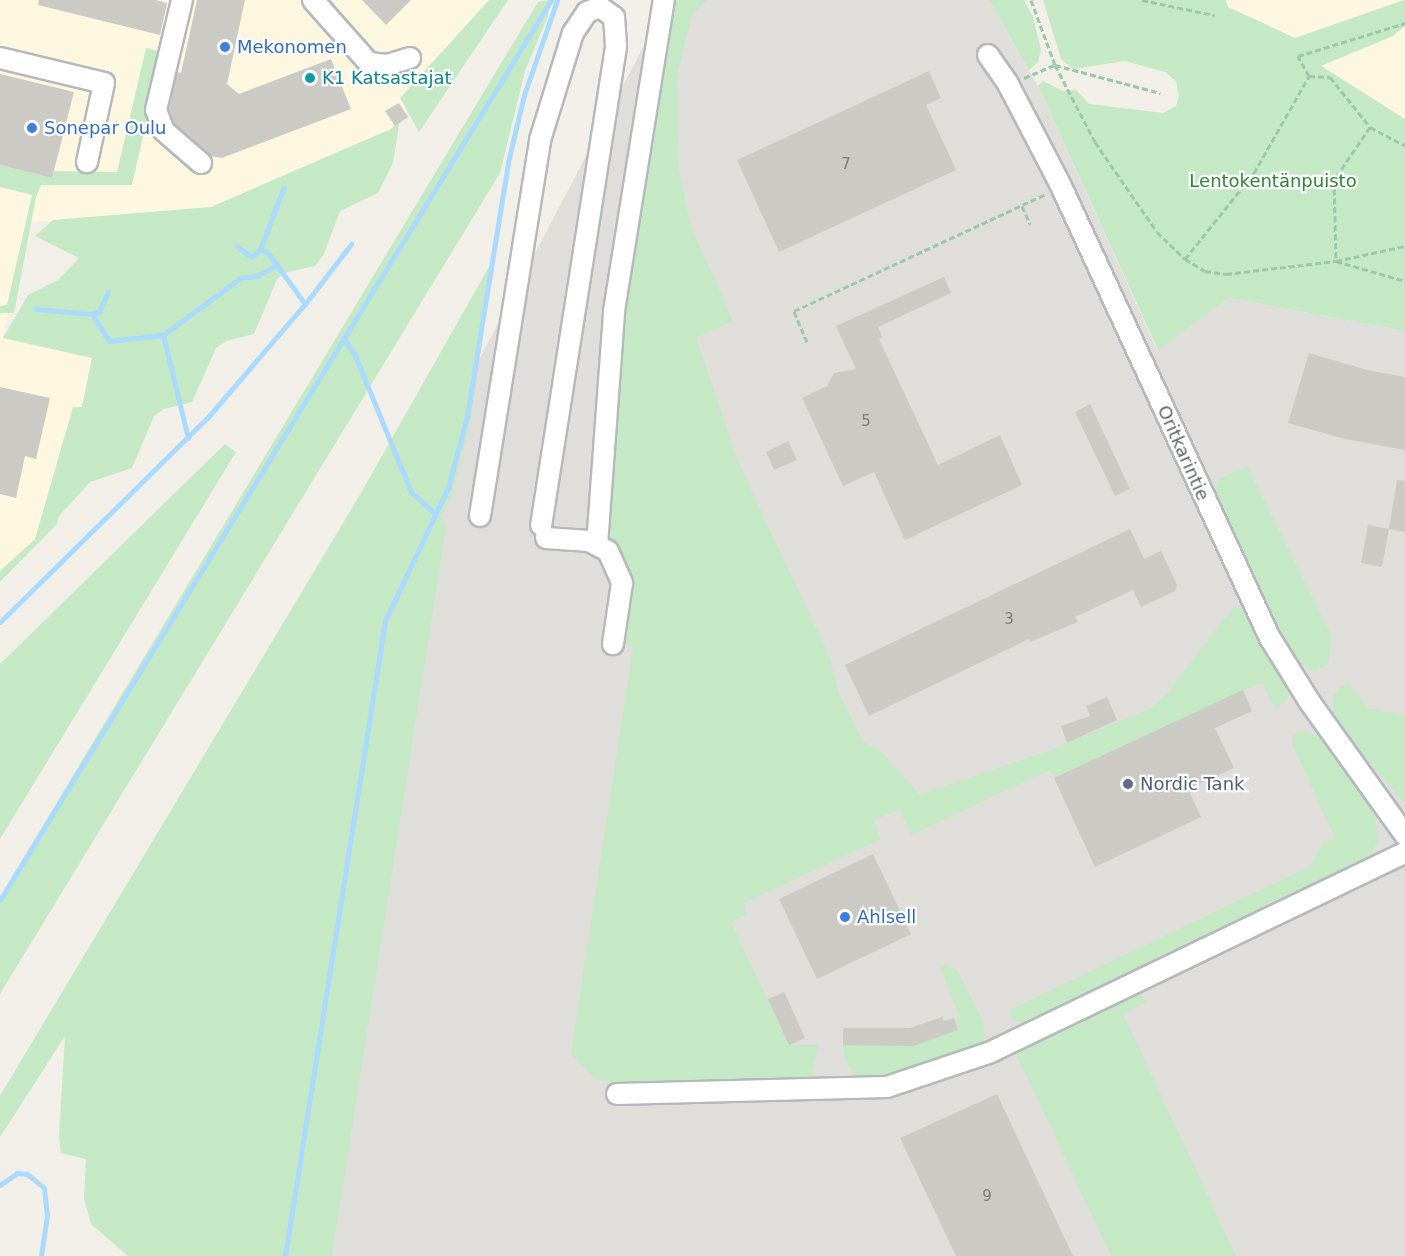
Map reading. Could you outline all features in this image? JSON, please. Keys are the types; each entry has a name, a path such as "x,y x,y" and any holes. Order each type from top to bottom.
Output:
{"street":[{"path":"182,0 156,110 164,131 201,162"},
{"path":"313,0 369,63 387,65 410,58"},
{"path":"597,545 614,311 664,0"},
{"path":"480,516 540,140 573,33 587,12 600,7 614,17 616,46 543,531 597,545 609,551 622,583 614,644"},
{"name":"Oritkarintie","path":"988,55 1008,84 1061,186 1270,638 1309,700 1405,835"},
{"path":"0,58 104,84 87,162"},
{"path":"617,1094 887,1087 990,1052 1405,853"}],"path":[{"path":"1031,0 1055,65 1095,141 1157,232 1185,259 1205,271 1226,274 1336,261 1405,246"},
{"path":"1142,0 1214,15"},
{"path":"1309,76 1298,56 1405,23"},
{"path":"1008,84 1055,65 1160,93"},
{"path":"1185,259 1254,173 1309,76"},
{"path":"1309,76 1330,77 1371,127 1405,146"},
{"path":"1336,261 1334,180 1371,127"},
{"path":"807,342 794,311 1061,186"},
{"path":"1022,206 1030,224"},
{"path":"1336,261 1405,281"}],"shaded area":[{"path":"0,0 505,0 391,129 211,207 27,223 3,338 92,358 57,524 0,582"},
{"path":"668,0 989,0 1038,86 1157,350 1229,298 1405,331 1405,1256 303,1256 460,396"},
{"path":"1224,0 1402,0 1295,38 1228,7"},
{"path":"1405,26 1405,119 1321,65 1393,36"}],"green space":[{"path":"489,0 508,0 419,132 400,98"},
{"path":"550,0 548,16 525,71 500,173 0,994 0,897 538,2"},
{"path":"667,0 707,0 692,14 677,75 678,165 690,224 733,321 696,338 739,464 829,656 839,693 863,742 879,749 920,795 1048,751 1150,709 1167,694 1234,606 1248,612 1288,688 1287,699 1279,707 1274,706 1262,682 1054,778 1050,770 911,835 900,810 873,820 881,839 744,903 746,915 731,922 789,1045 819,1045 810,1082 619,1083 595,1079 571,1054 633,648 624,643 630,605 628,567 602,535 619,311"},
{"path":"989,0 1024,0 1033,17 1041,50 1038,62 1029,70"},
{"name":"Lentokentänpuisto","path":"1043,0 1226,0 1228,7 1295,38 1405,0 1405,26 1393,36 1321,66 1405,119 1405,331 1229,298 1158,350 1038,86 1043,81 1063,91 1076,90 1089,104 1163,113 1176,106 1179,96 1176,81 1165,72 1125,61 1073,69 1061,59"},
{"path":"146,48 162,52 132,185 41,185 36,197 14,313 0,313 0,306 7,305 32,195 0,187 0,165 52,178 54,171 117,172"},
{"path":"400,119 393,163 378,193 340,211 324,254 315,266 287,272 277,279 254,334 226,341 216,348 192,402 164,409 154,416 132,468 90,482 59,516 57,524 0,582 0,571 35,539 73,407 82,407 92,358 3,338 28,295 58,280 79,258 35,236 53,220 211,207 391,129"},
{"path":"490,265 492,272 471,418 451,498 441,515 446,527 332,1256 128,1256 91,1224 84,1198 86,1159 61,1153 59,1137 65,1036 0,1137 0,1096 361,493"},
{"path":"225,444 236,452 0,839 0,664"},
{"path":"1247,466 1332,637 1328,664 1315,671 1299,663 1282,633 1214,491 1221,478"},
{"path":"1350,684 1367,708 1405,715 1405,804 1332,718 1333,697 1342,685"},
{"path":"1303,731 1319,736 1373,810 1379,838 1368,861 1024,1024 1013,1020 1009,1010 1311,866 1322,844 1335,838 1292,744 1292,735"},
{"path":"945,965 957,970 983,1021 985,1043 907,1071 859,1079 845,1059 843,1045 913,1046 958,1030 955,1019 960,1017 940,967"},
{"path":"1140,992 1146,1003 1123,1014 1236,1256 1111,1256 1015,1051"}],"building":[{"path":"39,0 156,0 167,3 160,35 38,5"},
{"name":"K1 Katsastajat","path":"197,0 245,0 227,84 239,94 331,59 351,109 222,158 210,156 174,124 169,109 177,72 181,73"},
{"path":"362,0 411,0 386,25"},
{"path":"929,71 941,98 926,105 956,170 779,252 737,160"},
{"name":"Sonepar Oulu","path":"0,74 74,92 52,178 0,165"},
{"path":"399,103 408,117 395,126 385,111"},
{"path":"944,277 951,293 878,327 882,337 879,339 938,465 1000,435 1022,485 905,540 874,472 843,486 802,398 827,386 834,373 856,369 836,326"},
{"path":"1309,353 1367,370 1405,377 1405,450 1345,439 1288,423"},
{"path":"0,387 50,398 36,459 25,456 16,498 0,494"},
{"path":"1090,404 1130,489 1115,496 1075,412"},
{"path":"788,441 797,460 774,470 766,452"},
{"path":"1397,480 1405,481 1405,532 1389,529"},
{"path":"1368,525 1389,529 1382,567 1361,563"},
{"path":"1130,529 1144,559 1161,551 1177,585 1175,591 1141,607 1133,590 1075,617 1078,622 1030,642 1029,639 869,716 845,665"},
{"name":"Nordic Tank","path":"1243,690 1252,711 1215,728 1234,768 1188,789 1201,817 1095,867 1054,778"},
{"path":"1107,697 1117,720 1067,743 1061,726 1090,716 1086,706"},
{"name":"Ahlsell","path":"873,854 911,934 817,979 779,899"},
{"path":"784,992 805,1038 789,1045 768,999"},
{"path":"942,1017 944,1021 954,1018 958,1030 913,1046 843,1045 843,1028 910,1028"},
{"path":"997,1094 1073,1256 956,1256 900,1138"}],"waterway":[{"path":"0,900 551,0"},
{"path":"285,1256 385,621 448,488 467,416 508,162 524,95 557,0"},
{"path":"236,246 252,257 260,249 284,187"},
{"path":"0,622 208,417 305,304 351,244"},
{"path":"260,249 268,253 305,304"},
{"path":"92,314 109,341 163,335 240,278 257,276 277,265"},
{"path":"36,309 92,314 99,312 108,292"},
{"path":"163,335 188,438"},
{"path":"343,338 354,353 411,492 434,513"},
{"path":"0,1185 17,1173 27,1174 44,1188 47,1215 41,1256"}],"place":[{"name":"Mekonomen","path":"225,47"},
{"name":"K1 Katsastajat","path":"310,78"},
{"name":"Sonepar Oulu","path":"32,128"},
{"name":"Nordic Tank","path":"1128,784"},
{"name":"Ahlsell","path":"845,917"}]}
